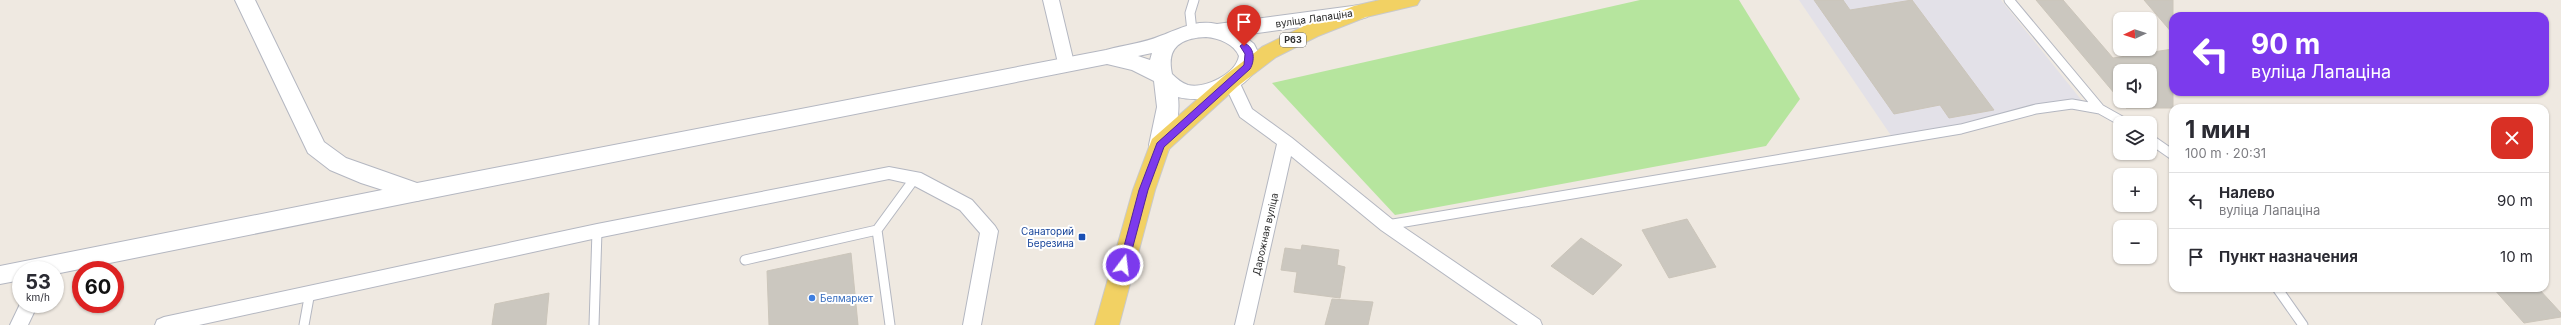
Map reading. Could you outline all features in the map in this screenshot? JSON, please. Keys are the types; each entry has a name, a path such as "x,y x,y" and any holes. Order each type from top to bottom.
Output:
{"main road":[{"path":"245,0 316,147 338,164 417,192"},
{"name":"вуліца Лапаціна","path":"1107,325 1144,190 1160,146 1168,104 1167,90 1159,60 1167,42 1192,31 1218,31 1361,12 1410,0"},
{"name":"вуліца Лапаціна","path":"1163,77 1179,89 1198,94 1212,91 1231,81 1269,52 1311,31 1361,12"},
{"name":"вуліца Лапаціна","path":"1160,146 1247,67 1250,62 1249,54 1238,39 1218,31"},
{"path":"64,265 417,192 1066,63 1106,57 1167,42"},
{"path":"1106,57 1141,65 1163,77"},
{"path":"0,275 12,273"}],"street":[{"path":"1051,0 1066,63"},
{"path":"1231,81 1246,112 1286,142 1387,225 1533,325"},
{"name":"Дарожная вуліца","path":"1244,325 1286,142"},
{"path":"164,325 310,292 597,231 889,173 915,178 966,205 989,231 972,325"},
{"path":"19,325 25,313"}],"lane":[{"path":"1192,31 1190,12 1194,0"},
{"path":"2009,0 2100,109"},
{"path":"1387,225 1961,129 2036,109 2072,104 2100,109 2113,116"},
{"path":"2157,144 2169,153"},
{"path":"744,260 877,230 915,178"},
{"path":"877,230 890,325"},
{"path":"594,325 597,231"},
{"path":"304,325 310,292"},
{"path":"2280,292 2302,325"}],"shaded area":[{"path":"1799,0 2001,0 2083,102 1892,137"}],"green space":[{"path":"1640,0 1739,0 1800,99 1766,146 1395,215 1272,83"}],"building":[{"path":"1814,0 1843,0 1850,10 1912,0 1994,110 1949,118 1940,105 1894,114"},
{"path":"2036,0 2063,0 2113,58 2126,56 2157,56 2157,51 2169,50 2169,96 2173,96 2173,104 2169,104 2169,108 2157,108 2157,64 2113,64 2113,92"},
{"path":"2144,0 2173,0 2173,12 2169,12 2169,29 2157,15 2157,12 2154,12"},
{"path":"1687,219 1716,267 1669,278 1642,230"},
{"path":"1581,238 1622,265 1593,295 1551,266"},
{"path":"1302,245 1339,250 1337,265 1345,267 1340,298 1294,292 1297,272 1281,270 1285,248 1301,250"},
{"name":"Белмаркет","path":"851,253 858,325 769,325 767,271"},
{"path":"2497,292 2542,292 2561,313 2561,317 2524,323"},
{"path":"549,293 546,325 492,325 495,304"},
{"path":"1332,299 1373,302 1368,325 1325,325"}],"place":[{"name":"Санаторий Березина","path":"1082,237"},
{"name":"Белмаркет","path":"812,298"}],"route":[{"path":"1123,265 1144,190 1160,146 1247,67 1250,62 1249,54 1244,46"}]}
